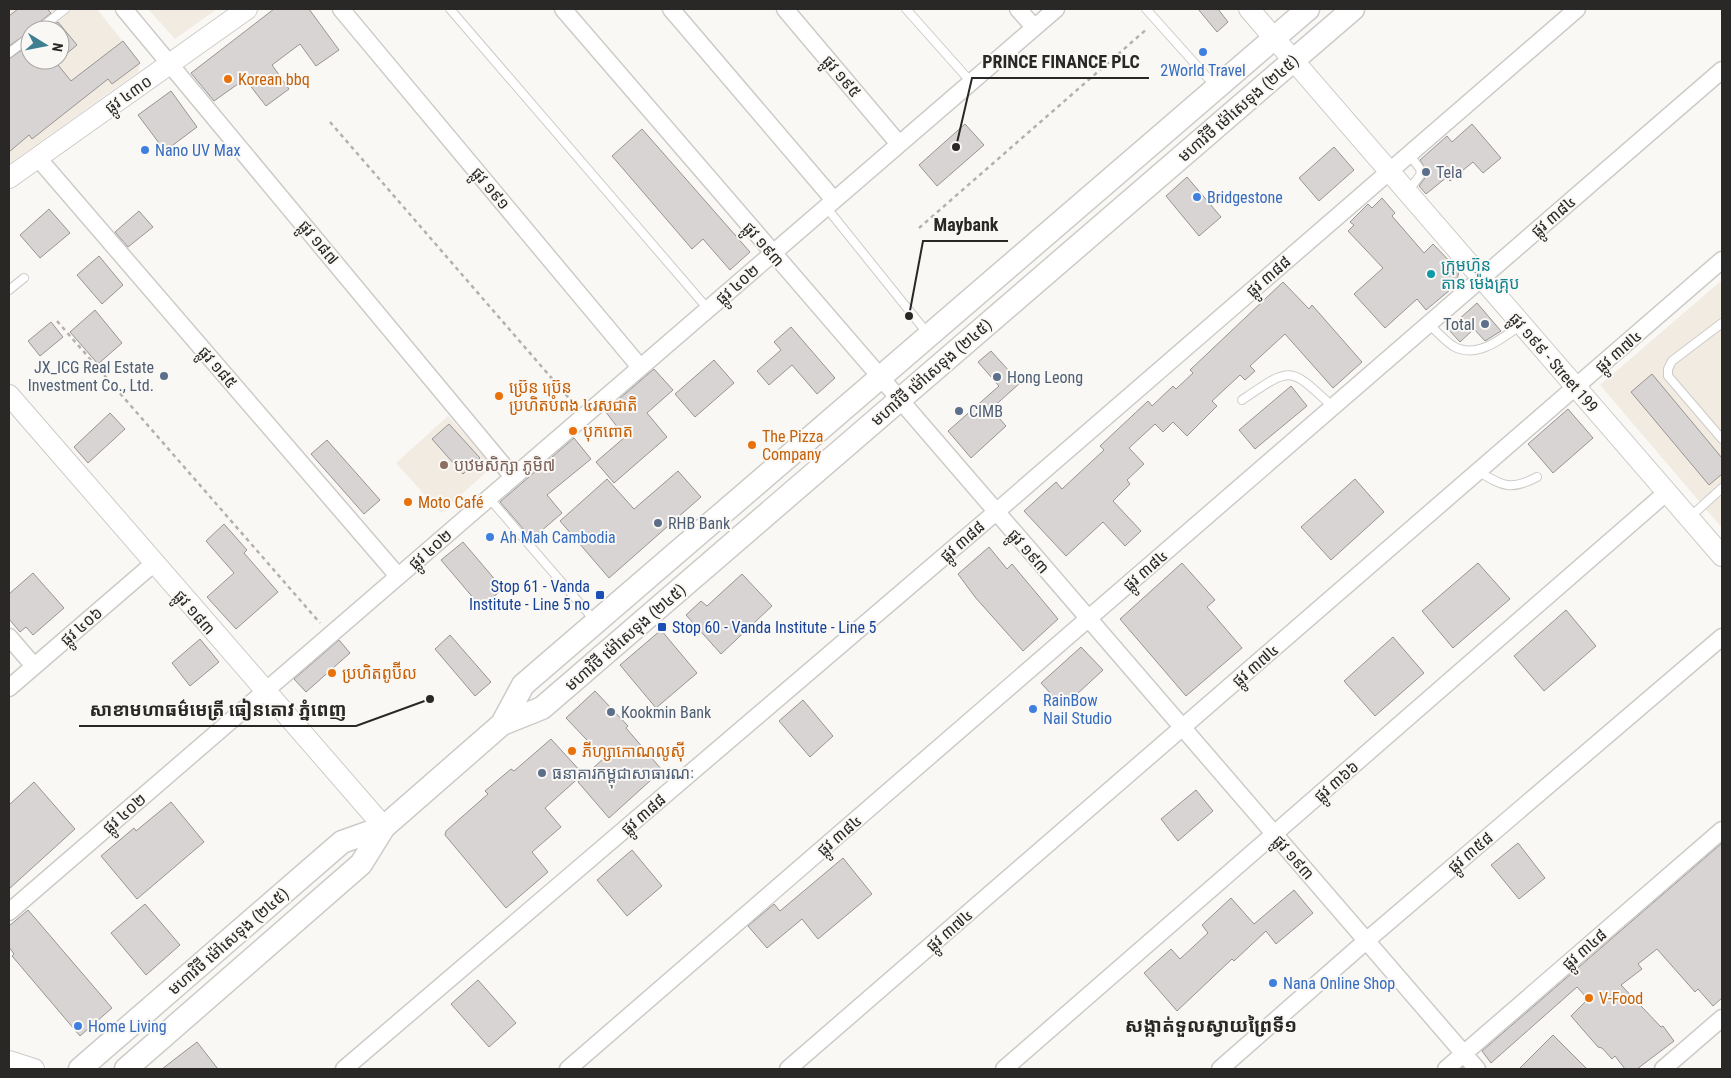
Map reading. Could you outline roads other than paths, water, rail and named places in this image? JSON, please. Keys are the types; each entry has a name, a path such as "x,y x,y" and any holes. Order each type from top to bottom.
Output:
{"main road":[{"name":"មហាវិថី ម៉ៅសេទុង (២៤៥)","path":"502,724 523,685 1308,9"},
{"name":"មហាវិថី ម៉ៅសេទុង (២៤៥)","path":"126,1069 361,864 384,827 502,724 542,708 1353,9"},
{"name":"មហាវិថី ម៉ៅសេទុង (២៤៥)","path":"80,1069 342,842 384,827"},
{"path":"195,970 214,992"}],"street":[{"name":"ផ្លូវ ១៨៧","path":"124,9 171,63 513,477"},
{"name":"ផ្លូវ ៤៣០","path":"9,178 247,9"},
{"name":"ផ្លូវ ១៩១","path":"341,9 640,367"},
{"name":"ផ្លូវ ១៩៣","path":"563,9 898,401 1477,1069"},
{"path":"671,9 830,204"},
{"name":"ផ្លូវ ១៩៥","path":"785,9 899,144"},
{"path":"1018,9 1034,28"},
{"name":"ផ្លូវ ៤០២","path":"9,912 1056,9"},
{"name":"ផ្លូវ ១៩៩ - Street 199","path":"1249,9 1722,556"},
{"name":"ផ្លូវ ៣៨៨","path":"344,1069 996,512 1577,9"},
{"name":"ផ្លូវ ៣៨៤","path":"568,1069 1722,70"},
{"name":"ផ្លូវ ១៨៥","path":"38,158 398,576"},
{"name":"ផ្លូវ ៣៧៤","path":"788,1069 1722,260"},
{"name":"ផ្លូវ ១៨៣","path":"9,395 264,692 384,827"},
{"name":"ផ្លូវ ៣៦៦","path":"1004,1069 1667,492"},
{"name":"ផ្លូវ ៤០៦","path":"9,688 153,564"},
{"path":"9,637 34,666"},
{"name":"ផ្លូវ ៣៥៨","path":"1220,1069 1366,941 1722,637"},
{"name":"ផ្លូវ ៣៤៨","path":"1446,1069 1722,830"},
{"path":"1663,1069 1722,1018"},
{"path":"9,1061 34,1069"}],"lane":[{"path":"48,20 65,9"},
{"path":"450,9 708,309"},
{"path":"906,9 971,82"},
{"path":"1146,9 1217,87"},
{"path":"9,53 20,45"},
{"path":"1407,192 1421,174 1420,169 1409,154"},
{"path":"830,204 929,335"},
{"path":"9,290 24,278"},
{"path":"1722,323 1672,361 1668,369 1668,376 1722,439"},
{"path":"1428,324 1454,346 1481,350 1498,342 1522,324"},
{"path":"1242,400 1276,377 1286,374 1300,377 1334,407"},
{"path":"1479,472 1510,487 1524,484 1537,477"},
{"path":"1689,518 1722,488"},
{"path":"489,498 597,622"}],"place":[{"name":"2World Travel","path":"1203,52"},
{"name":"Korean bbq","path":"228,79"},
{"name":"PRINCE FINANCE PLC","path":"956,147"},
{"name":"Nano UV Max","path":"145,150"},
{"name":"Tela","path":"1426,172"},
{"name":"Bridgestone","path":"1197,197"},
{"name":"ក្រុមហ៊ុន តាន ម៉េងគ្រុប","path":"1431,274"},
{"name":"Maybank","path":"909,316"},
{"name":"Total","path":"1485,324"},
{"name":"JX_ICG Real Estate Investment Co., Ltd.","path":"164,376"},
{"name":"Hong Leong","path":"997,377"},
{"name":"ប្រ៊េន ប្រ៊េន ប្រហិតបំពង ៤រសជាតិ","path":"499,396"},
{"name":"CIMB","path":"959,411"},
{"name":"បុកពោត","path":"573,431"},
{"name":"The Pizza Company","path":"752,445"},
{"name":"បឋមសិក្សា ភូមិ៧","path":"444,465"},
{"name":"Moto Café","path":"408,502"},
{"name":"RHB Bank","path":"658,523"},
{"name":"Ah Mah Cambodia","path":"490,537"},
{"name":"Stop 61 - Vanda Institute - Line 5 no","path":"600,595"},
{"name":"Stop 60 - Vanda Institute - Line 5","path":"662,627"},
{"name":"ប្រហិតពូប៊ីល","path":"332,673"},
{"name":"សាខាមហាធម៌មេត្រី ធៀនតោវ ភ្នំពេញ","path":"430,699"},
{"name":"RainBow Nail Studio","path":"1033,709"},
{"name":"Kookmin Bank","path":"611,712"},
{"name":"ភីហ្សាកោណលូស៊ី","path":"572,751"},
{"name":"ធនាគារកម្ពុជាសាធារណៈ","path":"542,773"},
{"name":"Nana Online Shop","path":"1273,983"},
{"name":"V-Food","path":"1589,998"},
{"name":"Home Living","path":"78,1026"}],"district":[{"name":"សង្កាត់ទួលស្វាយព្រៃទី១","path":"1211,1025"}]}
